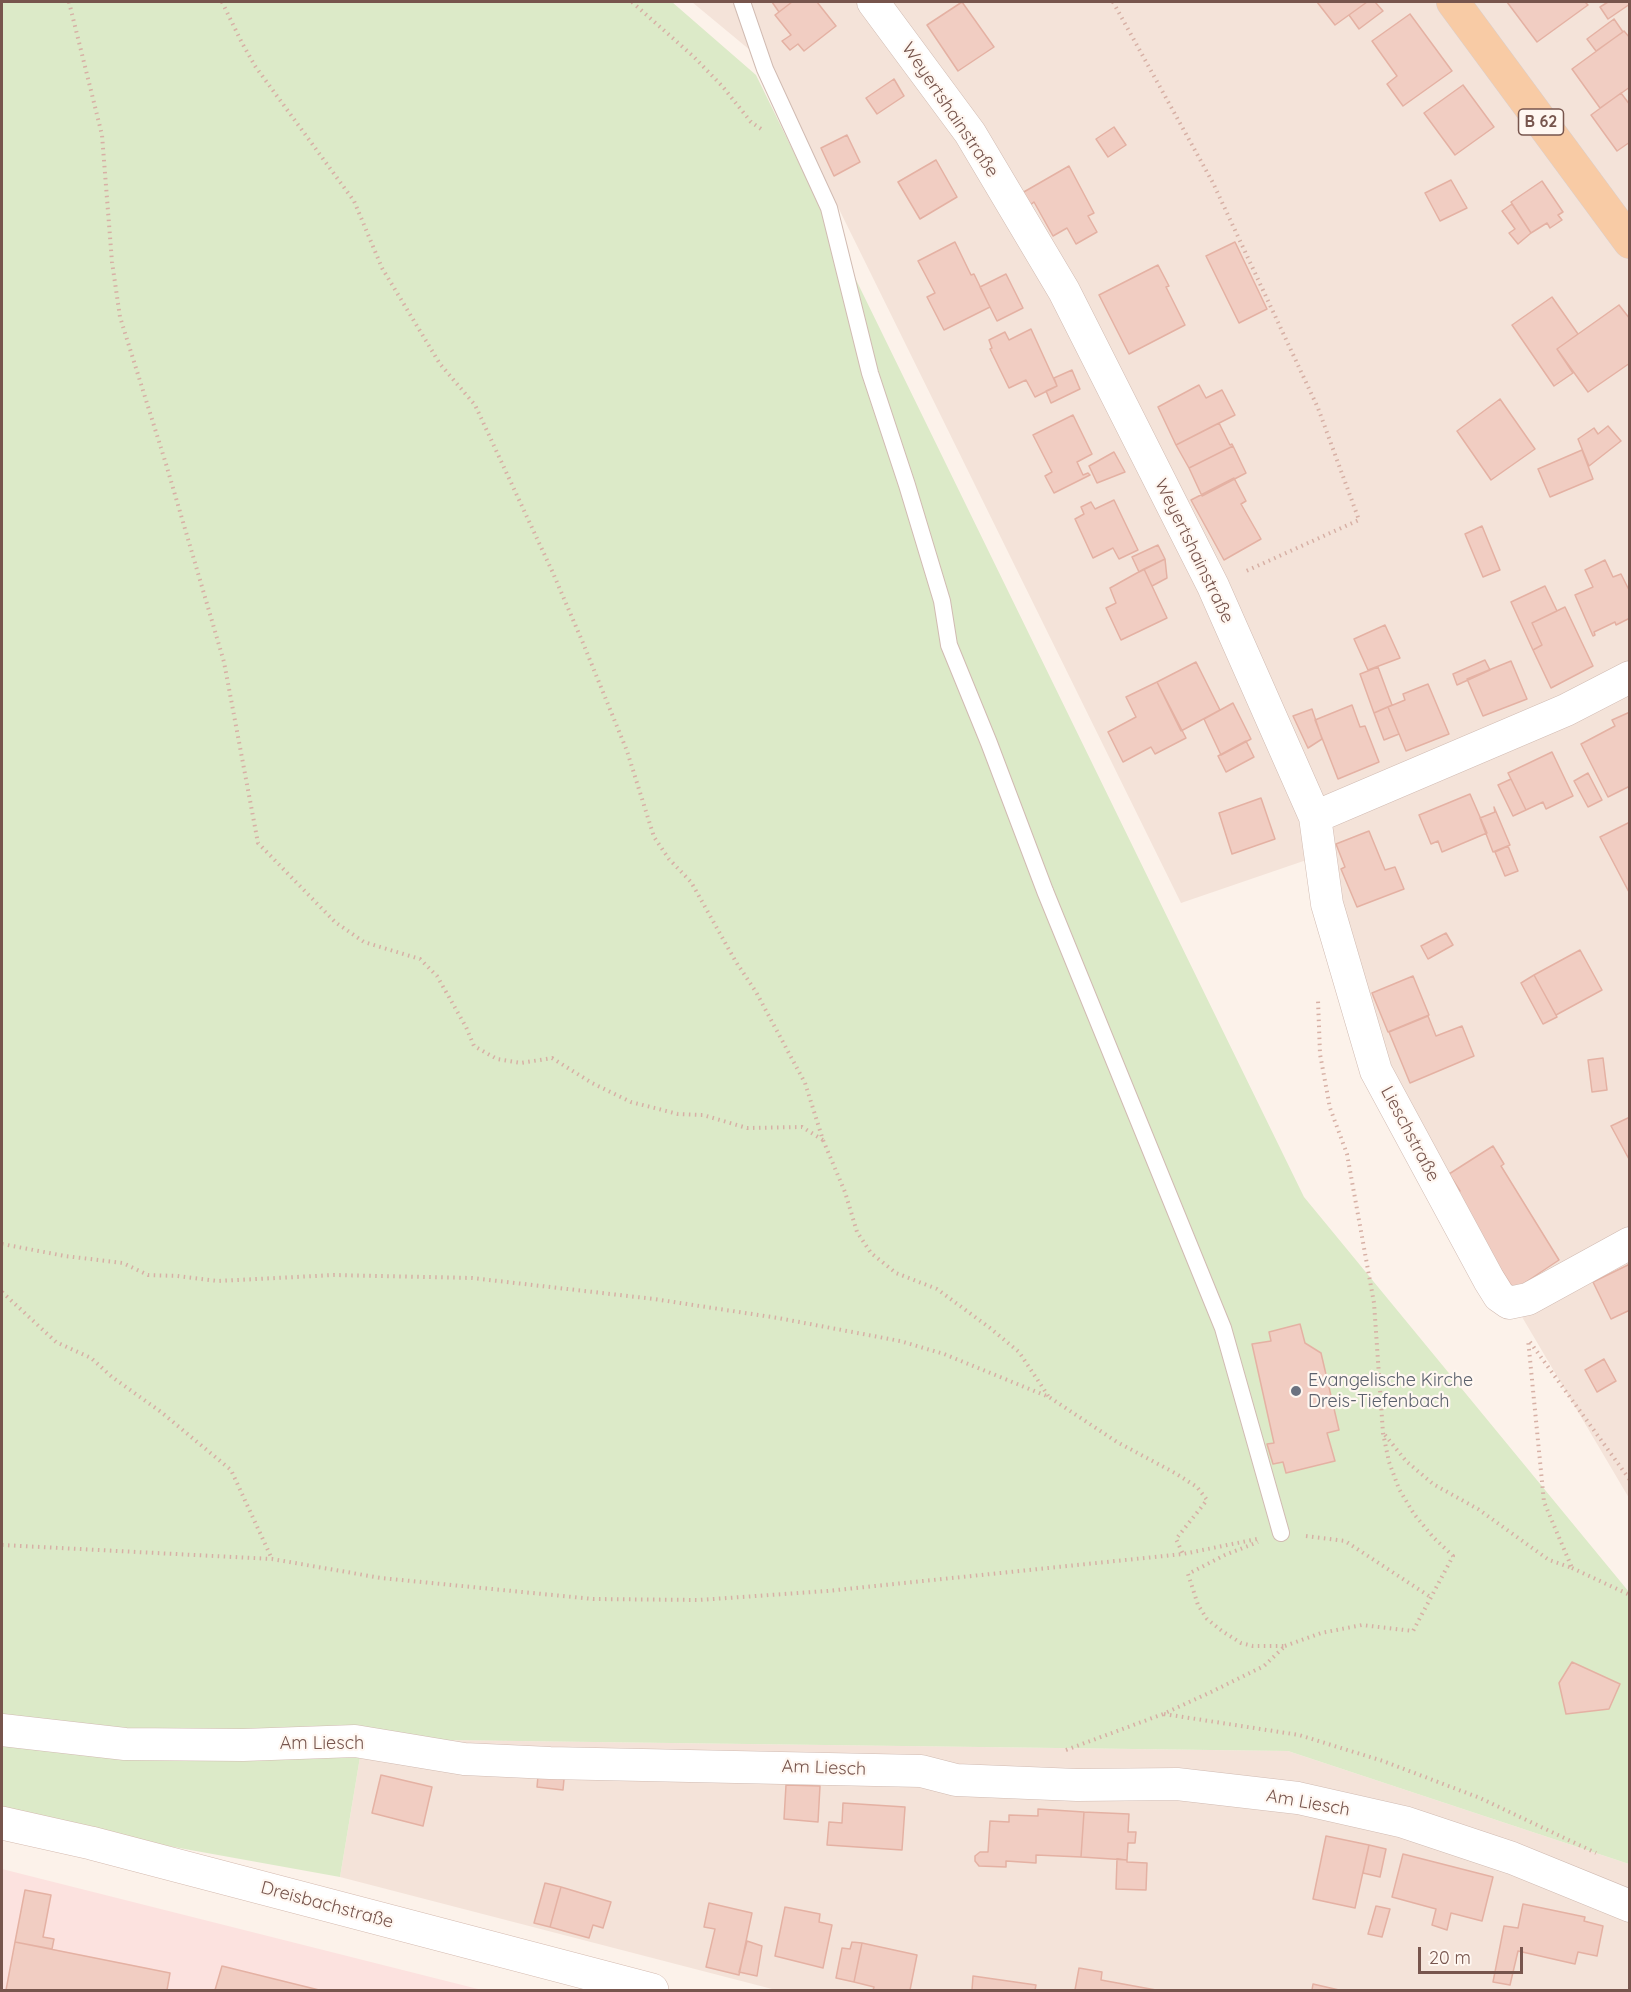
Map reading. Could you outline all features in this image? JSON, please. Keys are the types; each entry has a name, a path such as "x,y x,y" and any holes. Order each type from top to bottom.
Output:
{"main road":[{"name":"B 62","path":"1453,2 1629,242"},
{"name":"Dreisbachstraße","path":"2,1823 91,1842 652,1990"}],"street":[{"name":"Weyertshainstraße","path":"873,2 970,133 1064,291 1213,586 1315,818"},
{"path":"1315,818 1566,710 1629,677"},
{"name":"Lieschstraße","path":"1315,818 1327,904 1376,1071 1489,1280 1499,1296 1509,1303"},
{"path":"1509,1303 1528,1299 1629,1243"},
{"name":"Am Liesch","path":"2,1730 125,1744 243,1745 355,1741 464,1759 921,1771 956,1780 1077,1785 1177,1784 1298,1798 1404,1822 1512,1858 1629,1906"}],"lane":[{"path":"742,2 765,69 829,208 870,373 907,484 942,601 949,645 1045,891 1223,1328 1281,1533"}],"path":[{"path":"69,2 102,135 112,262 120,317 224,662 258,843 335,922 364,942 420,959 437,976 466,1027 474,1046 497,1059 521,1063 552,1058 592,1083 631,1102 678,1114 703,1115 747,1128 802,1127 823,1140"},
{"path":"222,2 255,66 354,201 382,268 440,364 475,405 583,643 627,751 654,837 669,859 691,882 736,962 756,992 805,1083 823,1140 845,1192 857,1232 871,1253 896,1273 937,1289 1019,1352 1049,1397"},
{"path":"632,2 694,57 723,87 751,122 805,157"},
{"path":"1113,2 1213,183 1318,408 1359,520 1213,586"},
{"path":"1281,1533 1225,1555 1188,1574 1198,1605 1207,1619 1241,1643 1253,1646 1286,1646 1321,1633 1362,1626 1413,1631 1453,1556 1414,1514 1399,1489 1389,1462 1383,1433 1374,1303 1347,1154 1330,1108 1320,1054 1318,997"},
{"path":"2,1244 65,1256 123,1263 148,1275 218,1281 334,1275 472,1278 665,1301 778,1318 900,1341 944,1354 1049,1397 1117,1442 1197,1487 1207,1500 1176,1539 1183,1554"},
{"path":"2,1292 56,1342 91,1358 231,1470 272,1559"},
{"path":"1509,1303 1528,1339 1629,1480"},
{"path":"1528,1339 1544,1502 1572,1568"},
{"path":"1383,1433 1406,1461 1433,1484 1478,1509 1549,1560 1572,1568 1629,1595"},
{"path":"2,1545 272,1559 381,1578 581,1598 699,1600 827,1591 1183,1554 1281,1533 1345,1541 1432,1598"},
{"path":"1286,1646 1264,1666 1163,1714 1299,1735 1383,1761 1480,1798 1599,1854"}],"shaded area":[{"path":"692,2 1629,2 1629,1498 1447,1190 1389,1069 1324,854 1181,903 768,65"},
{"path":"363,1739 1288,1751 1629,1864 1629,1990 776,1990 340,1877"},
{"path":"2,1869 482,1990 2,1990"}],"green space":[{"path":"2,2 672,2 756,75 1304,1197 1629,1592 1629,1864 1288,1751 363,1739 340,1877 2,1816"}],"building":[{"path":"772,2 792,2 779,12"},
{"path":"792,2 817,2 836,26 804,51 798,44 790,50 782,41 791,35 775,15"},
{"path":"962,2 994,47 958,71 927,25"},
{"path":"1317,2 1367,2 1335,25"},
{"path":"1367,2 1375,2 1383,11 1359,29 1349,15"},
{"path":"1507,2 1585,2 1588,5 1537,42"},
{"path":"1608,2 1628,2 1630,4 1608,19 1600,7"},
{"path":"1410,14 1452,71 1403,106 1387,84 1397,76 1372,41"},
{"path":"1614,19 1623,32 1596,51 1587,39"},
{"path":"1624,31 1630,38 1630,87 1600,108 1572,69"},
{"path":"894,79 904,96 877,114 866,98"},
{"path":"1463,85 1494,127 1455,155 1424,113"},
{"path":"1621,93 1630,105 1630,142 1617,151 1591,115"},
{"path":"1114,127 1126,145 1108,157 1096,139"},
{"path":"847,135 860,162 834,176 821,148"},
{"path":"936,160 957,197 920,219 898,182"},
{"path":"1069,166 1094,213 1088,216 1097,232 1076,244 1067,228 1053,236 1034,202 1029,206 1022,193"},
{"path":"1451,180 1467,208 1440,221 1425,193"},
{"path":"1542,181 1563,212 1558,215 1562,220 1550,228 1547,223 1531,233 1511,202"},
{"path":"1512,204 1531,233 1518,244 1509,233 1515,229 1502,211"},
{"path":"955,242 990,307 944,330 927,297 935,293 918,261"},
{"path":"1235,242 1267,309 1239,323 1206,256"},
{"path":"1158,265 1185,325 1129,354 1099,295"},
{"path":"1006,274 1023,308 997,321 980,287"},
{"path":"1552,297 1578,334 1557,349 1573,373 1554,386 1512,325"},
{"path":"1619,305 1630,319 1630,363 1588,392 1557,349"},
{"path":"1031,329 1057,386 1035,397 1026,380 1009,388 990,349 992,348 989,340 1005,332 1009,340"},
{"path":"1072,370 1080,389 1051,403 1046,391 1057,386 1054,378"},
{"path":"1199,385 1206,398 1222,390 1235,415 1176,445 1158,407"},
{"path":"1500,399 1535,449 1491,480 1457,431"},
{"path":"1073,415 1092,454 1077,462 1083,475 1088,473 1090,475 1054,493 1045,476 1052,472 1033,435"},
{"path":"1219,423 1230,445 1233,446 1189,468 1176,445"},
{"path":"1608,426 1621,441 1589,466 1578,439 1594,428 1598,434"},
{"path":"1233,446 1246,473 1202,496 1189,468"},
{"path":"1582,450 1593,479 1550,497 1538,469"},
{"path":"1114,452 1125,472 1097,483 1089,466"},
{"path":"1234,478 1246,501 1241,504 1261,539 1224,560 1191,500"},
{"path":"1114,500 1138,550 1119,559 1113,548 1093,558 1075,519 1084,514 1081,507 1091,502 1095,509"},
{"path":"1482,526 1500,570 1483,577 1465,534"},
{"path":"1158,545 1165,559 1139,572 1132,557"},
{"path":"1165,559 1167,578 1152,586 1144,569"},
{"path":"1605,560 1613,577 1621,574 1630,592 1630,618 1594,632 1593,636 1575,595 1593,587 1585,570"},
{"path":"1144,569 1167,618 1121,640 1106,608 1116,603 1110,588"},
{"path":"1545,586 1557,611 1532,623 1542,645 1533,650 1511,602"},
{"path":"1565,607 1593,666 1551,688 1533,650 1542,645 1532,623"},
{"path":"1385,625 1400,658 1368,670 1354,639"},
{"path":"1485,660 1490,670 1457,685 1453,674"},
{"path":"1511,661 1527,699 1483,716 1467,679"},
{"path":"1196,662 1220,710 1181,731 1157,682"},
{"path":"1378,667 1392,705 1374,713 1360,674"},
{"path":"1157,682 1186,738 1155,754 1151,747 1123,762 1108,732 1136,717 1126,697"},
{"path":"1428,684 1449,734 1406,751 1388,707 1405,700 1403,694"},
{"path":"1233,703 1251,739 1221,755 1204,719"},
{"path":"1352,705 1360,727 1365,726 1379,762 1338,779 1315,720"},
{"path":"1388,707 1399,734 1384,740 1374,713"},
{"path":"1312,709 1322,739 1308,748 1293,716"},
{"path":"1630,712 1630,786 1608,797 1581,744 1615,726 1612,720"},
{"path":"1246,741 1254,757 1226,772 1218,756"},
{"path":"1552,752 1573,796 1546,809 1543,802 1526,810 1508,773"},
{"path":"1588,773 1602,800 1588,807 1574,781"},
{"path":"1511,779 1526,810 1513,816 1498,785"},
{"path":"1470,794 1487,833 1442,852 1438,841 1431,844 1419,815"},
{"path":"1261,798 1275,839 1232,854 1219,813"},
{"path":"1494,807 1510,845 1493,852 1480,818 1495,812"},
{"path":"1630,822 1630,894 1600,837"},
{"path":"1369,831 1385,870 1395,867 1404,889 1357,907 1341,869 1345,867 1336,844"},
{"path":"1508,846 1518,871 1505,876 1495,852"},
{"path":"1446,933 1453,945 1428,959 1421,946"},
{"path":"1580,950 1602,990 1556,1015 1534,975"},
{"path":"1534,975 1557,1017 1543,1024 1521,983"},
{"path":"1413,976 1429,1015 1388,1032 1372,993"},
{"path":"1428,1016 1436,1036 1462,1026 1474,1056 1410,1083 1389,1032"},
{"path":"1603,1058 1607,1090 1592,1092 1588,1060"},
{"path":"1630,1117 1630,1161 1611,1126"},
{"path":"1493,1146 1504,1164 1501,1166 1559,1260 1514,1290 1453,1195 1460,1191 1449,1174"},
{"path":"1630,1264 1630,1310 1611,1319 1593,1282"},
{"name":"Evangelische Kirche Dreis-Tiefenbach","path":"1300,1324 1305,1343 1321,1353 1339,1430 1327,1433 1335,1461 1286,1473 1283,1462 1273,1464 1267,1444 1274,1443 1252,1344 1271,1341 1269,1332"},
{"path":"1604,1359 1616,1381 1597,1392 1585,1370"},
{"path":"1572,1662 1620,1684 1609,1709 1566,1714 1559,1683"},
{"path":"381,1775 432,1787 423,1826 372,1813"},
{"path":"538,1776 564,1779 563,1790 537,1787"},
{"path":"786,1785 820,1786 818,1822 784,1819"},
{"path":"843,1803 905,1807 902,1850 827,1845 829,1822 842,1823"},
{"path":"1038,1809 1084,1812 1081,1857 1036,1855 1036,1863 1006,1861 1006,1867 979,1866 975,1861 975,1856 980,1852 988,1852 990,1821 1009,1822 1009,1815 1038,1816"},
{"path":"1084,1812 1129,1814 1128,1832 1136,1832 1135,1843 1128,1843 1127,1860 1081,1857"},
{"path":"1326,1836 1369,1845 1355,1908 1313,1899"},
{"path":"1369,1845 1386,1849 1380,1877 1363,1873"},
{"path":"1403,1854 1493,1877 1482,1921 1451,1913 1447,1930 1432,1925 1436,1909 1392,1897"},
{"path":"1117,1859 1147,1863 1146,1890 1116,1889"},
{"path":"545,1883 561,1887 550,1927 534,1923"},
{"path":"561,1887 611,1902 603,1928 593,1925 589,1938 550,1927"},
{"path":"25,1890 51,1895 43,1937 54,1939 52,1949 15,1942"},
{"path":"709,1903 752,1913 739,1975 706,1967 715,1929 704,1927"},
{"path":"1523,1904 1585,1917 1584,1921 1603,1926 1597,1956 1578,1952 1575,1964 1518,1951 1510,1985 1493,1982 1504,1926 1518,1928"},
{"path":"1376,1906 1390,1909 1382,1937 1368,1934"},
{"path":"785,1907 820,1914 819,1922 832,1925 823,1968 775,1956"},
{"path":"747,1941 762,1946 757,1976 739,1972"},
{"path":"15,1942 170,1973 167,1990 6,1990"},
{"path":"852,1942 862,1943 854,1982 836,1978 842,1948 850,1949"},
{"path":"862,1943 917,1955 910,1990 873,1990 874,1987 854,1982"},
{"path":"222,1966 319,1990 215,1990"},
{"path":"1079,1968 1102,1972 1101,1980 1156,1990 1075,1990"},
{"path":"973,1976 1036,1985 1035,1990 972,1990"},
{"path":"1313,1984 1339,1990 1312,1990"}],"place":[{"name":"Evangelische Kirche Dreis-Tiefenbach","path":"1296,1391"}]}
